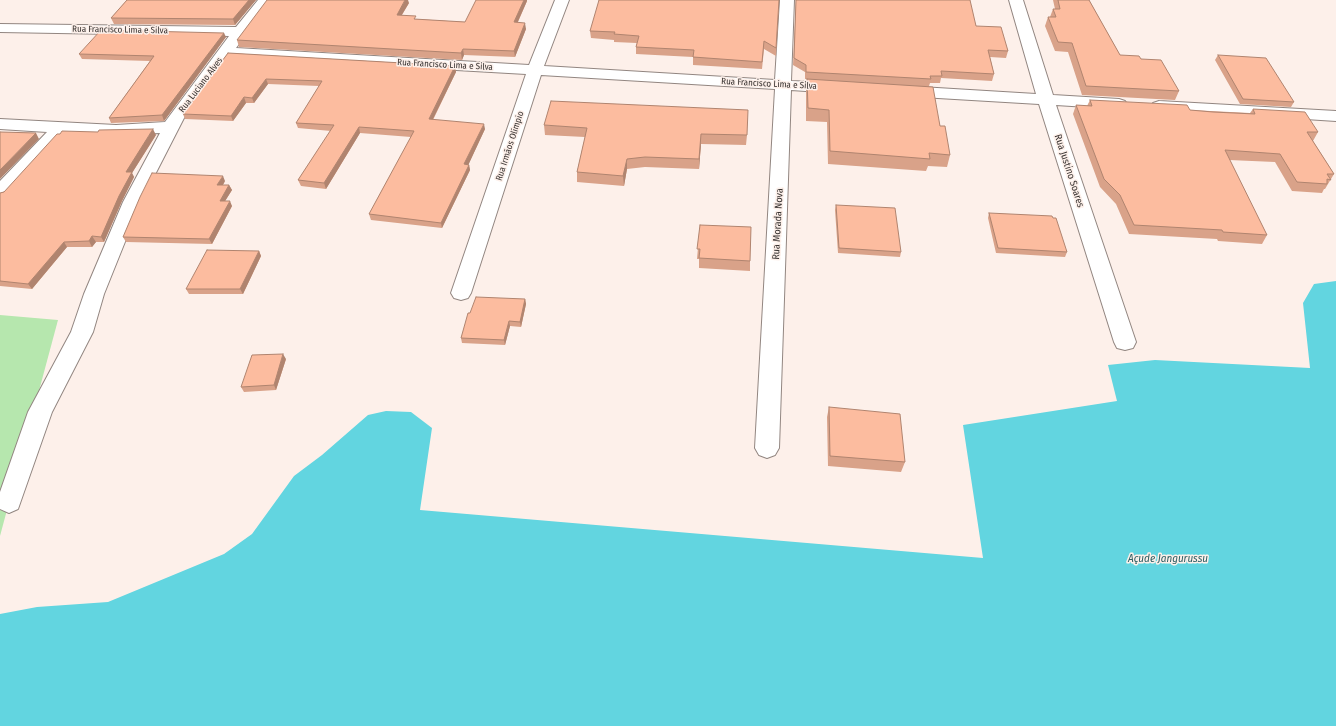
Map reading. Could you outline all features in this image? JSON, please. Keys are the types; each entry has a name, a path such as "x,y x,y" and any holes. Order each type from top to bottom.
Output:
{"street":[{"name":"Rua Luciano Alves","path":"9,502 40,412 62,366 74,349 82,332 94,294 132,202 180,112 265,0"},
{"name":"Rua Irmãos Olímpio","path":"461,293 535,70 562,0"},
{"name":"Rua Morada Nova","path":"767,448 788,0"},
{"name":"Rua Justino Soares","path":"1016,0 1046,100 1125,342"},
{"name":"Rua Francisco Lima e Silva","path":"0,28 240,32"},
{"name":"Rua Francisco Lima e Silva","path":"226,52 848,88"},
{"path":"887,90 1336,116"},
{"path":"0,124 62,126 116,130 171,127"},
{"path":"0,192 62,126"}],"green space":[{"path":"0,315 58,320 0,536"}],"water":[{"name":"Açude Jangurussu","path":"1336,281 1336,726 0,726 0,614 37,607 108,602 224,554 252,534 294,476 322,455 368,415 386,411 411,412 432,428 420,510 983,558 963,425 1117,401 1108,365 1155,360 1310,368 1303,303 1314,284"}],"building":[{"path":"127,0 249,0 233,19 111,18"},
{"path":"267,0 405,0 397,15 416,16 414,19 465,22 476,0 524,0 514,22 525,23 514,51 463,49 461,53 237,40"},
{"path":"599,0 779,0 776,48 764,41 762,62 693,57 694,50 636,47 639,36 614,34 615,32 590,31"},
{"path":"796,0 970,0 976,26 1001,27 1008,51 988,50 994,74 941,71 942,76 930,76 931,79 806,72 806,65 794,58"},
{"path":"1058,0 1089,0 1120,55 1139,56 1141,59 1161,60 1179,91 1086,86 1072,43 1058,42 1048,17 1056,17 1053,9 1060,9"},
{"path":"101,30 224,33 162,115 109,118 154,56 79,54"},
{"path":"228,53 455,66 429,119 484,124 464,164 469,165 441,223 369,214 414,131 359,127 324,183 298,180 334,125 296,123 322,81 266,79 252,98 244,97 231,116 183,114"},
{"path":"1218,55 1266,58 1294,102 1243,99"},
{"path":"807,79 933,87 940,126 945,126 950,155 929,153 930,159 830,151 829,110 808,108"},
{"path":"1090,100 1187,105 1190,110 1213,112 1255,114 1253,109 1305,112 1318,132 1307,132 1334,174 1327,174 1331,180 1327,179 1327,184 1297,182 1280,154 1225,150 1267,235 1223,232 1222,230 1134,225 1120,195 1104,179 1076,105 1092,106"},
{"path":"551,101 748,110 747,135 701,134 699,159 645,157 627,159 623,176 577,172 587,128 544,125"},
{"path":"153,129 126,172 132,172 119,196 101,237 92,236 89,241 64,242 28,284 0,281 0,193 4,192 57,134 60,134 62,131 98,132 99,130"},
{"path":"0,132 36,133 0,170"},
{"path":"152,173 223,176 217,185 229,185 220,201 230,201 209,239 123,237"},
{"path":"836,205 895,208 901,252 839,248"},
{"path":"989,213 1052,216 1053,218 1056,218 1067,252 998,248"},
{"path":"700,225 751,227 750,261 699,258 700,249 697,249"},
{"path":"207,250 259,251 240,289 186,289"},
{"path":"476,297 525,299 520,322 509,321 504,340 461,338 468,313 470,313"},
{"path":"283,354 274,385 241,387 252,355"},
{"path":"829,407 900,414 905,462 830,456"}]}
